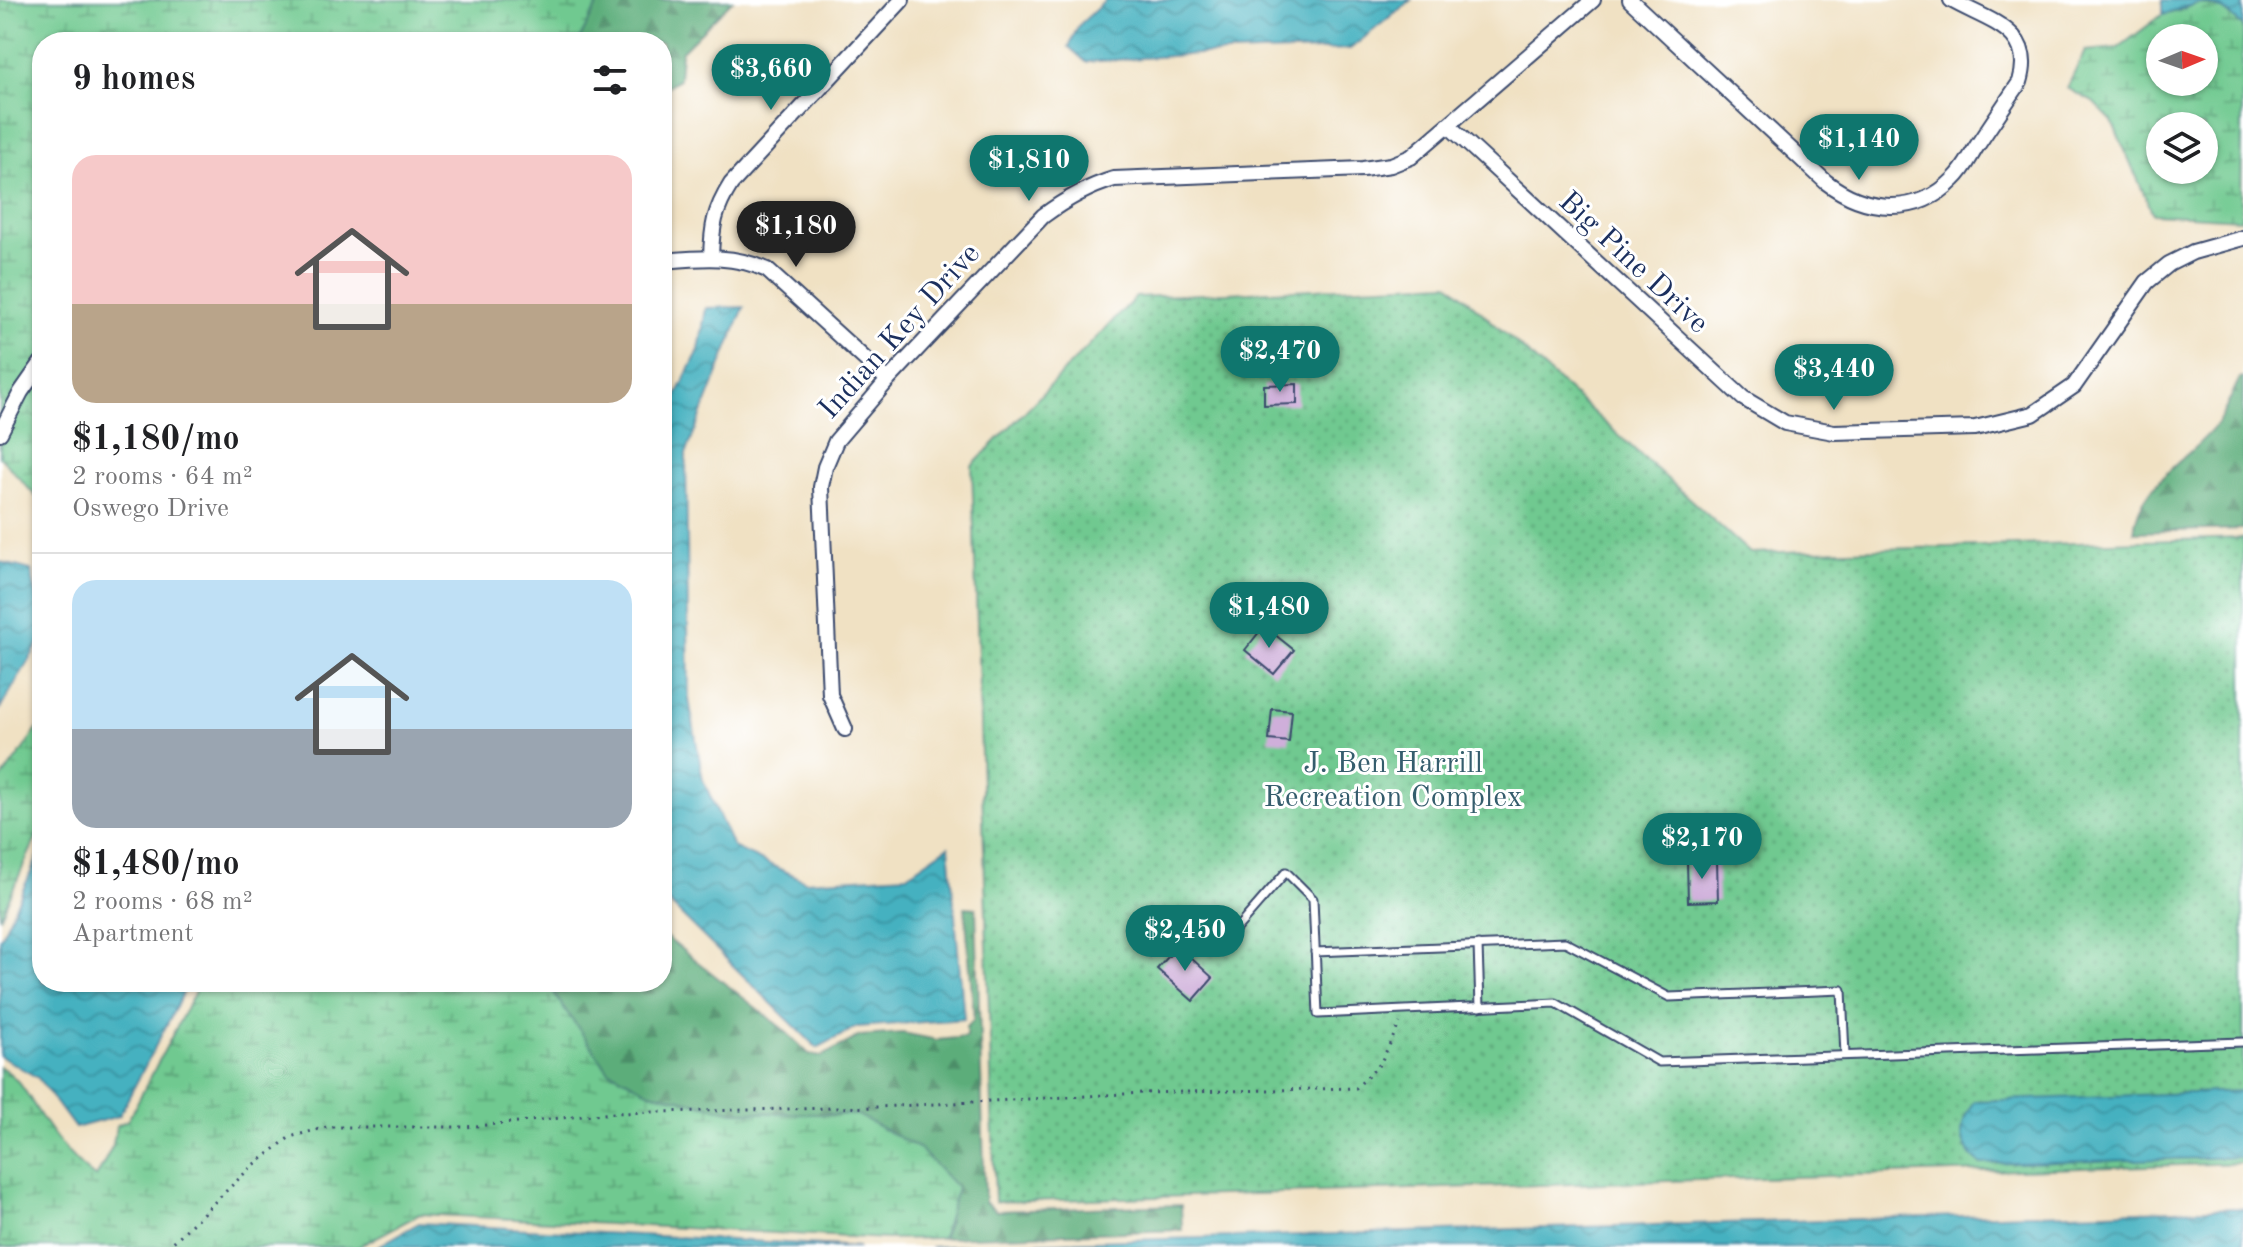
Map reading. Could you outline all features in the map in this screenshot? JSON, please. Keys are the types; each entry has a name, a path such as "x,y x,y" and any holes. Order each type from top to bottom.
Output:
{"street":[{"path":"711,257 712,223 719,203 731,184 902,0"},
{"name":"Indian Key Drive","path":"845,729 830,695 821,487 825,467 836,441 888,380 1043,216 1068,197 1093,185 1137,176 1337,170 1391,165 1411,157 1449,126 1593,0"},
{"path":"1630,0 1843,196 1882,207 1922,200 1956,178 2020,82 2024,54 2017,38 1951,0"},
{"name":"Big Pine Drive","path":"1449,126 1743,398 1785,423 1834,432 1975,428 2033,414 2074,386 2147,282 2169,264 2193,252 2243,238"},
{"path":"672,260 711,257 749,262 767,270 888,380"},
{"path":"0,433 32,376"}],"lane":[{"path":"1148,933 1169,908 1217,951 1286,872 1313,899 1318,1014 1556,1003 1659,1062 2243,1042"},
{"path":"1315,952 1565,942 1669,997 1842,990 1845,1055"},
{"path":"1478,945 1480,1007"}],"path":[{"path":"168,1247 250,1168 290,1137 327,1127 466,1127 613,1113 878,1107 1143,1093 1356,1088 1380,1064 1406,1010"}],"green space":[{"path":"0,0 600,0 583,32 32,32 32,492 0,457"},
{"path":"600,0 733,0 681,52 679,79 672,84 672,32 583,32"},
{"path":"2197,3 2220,8 2243,26 2241,219 2153,214 2112,121 2093,102 2067,88 2085,51 2118,48 2146,27 2146,96 2218,96 2218,24 2150,24 2162,15"},
{"name":"J. Ben Harrill Recreation Complex","path":"1449,283 1750,553 2243,538 2243,1163 995,1202 972,466 1136,297"},
{"path":"2240,378 2243,378 2243,529 2134,532 2144,500 2166,473 2217,424"},
{"path":"32,737 32,847 0,918 0,781"},
{"path":"965,907 976,908 985,1202 996,1211 1181,1205 1182,1230 942,1238 949,1220 858,1115 734,1112 650,1092 608,1070 554,992 672,992 672,942 783,1029 809,1054 822,1056 860,1036 903,1033 937,1040 966,1037 966,1027 974,1019"},
{"path":"195,992 554,992 608,1070 650,1092 734,1112 858,1115 920,1149 957,1188 942,1238 887,1239 420,1214 358,1247 0,1247 0,1067 20,1084 67,1152 96,1178 113,1145 116,1126 128,1120"}],"water":[{"path":"1106,0 1411,0 1350,49 1199,54 1086,62 1069,47 1078,26"},
{"path":"2162,0 2243,0 2243,26 2221,9 2202,3 2162,15"},
{"path":"744,307 686,454 689,699 703,780 733,847 805,881 907,875 949,846 964,1019 857,1027 817,1048 672,906 672,405 699,350 706,308"},
{"path":"0,562 31,570 32,655 0,709"},
{"path":"32,870 32,992 184,992 119,1116 75,1128 38,1078 0,1056 0,939"},
{"path":"2243,1091 2243,1157 1981,1164 1967,1150 1962,1135 1965,1118 1974,1101"},
{"path":"2243,1208 2243,1247 930,1247 1059,1242"},
{"path":"419,1223 859,1247 377,1247"}],"building":[{"path":"1297,384 1297,404 1264,405 1264,385"},
{"path":"1264,626 1294,650 1274,674 1245,650"},
{"path":"1272,709 1292,711 1289,742 1269,740"},
{"path":"1717,860 1718,901 1688,902 1687,861"},
{"path":"1178,946 1213,978 1193,1001 1157,969"}]}
